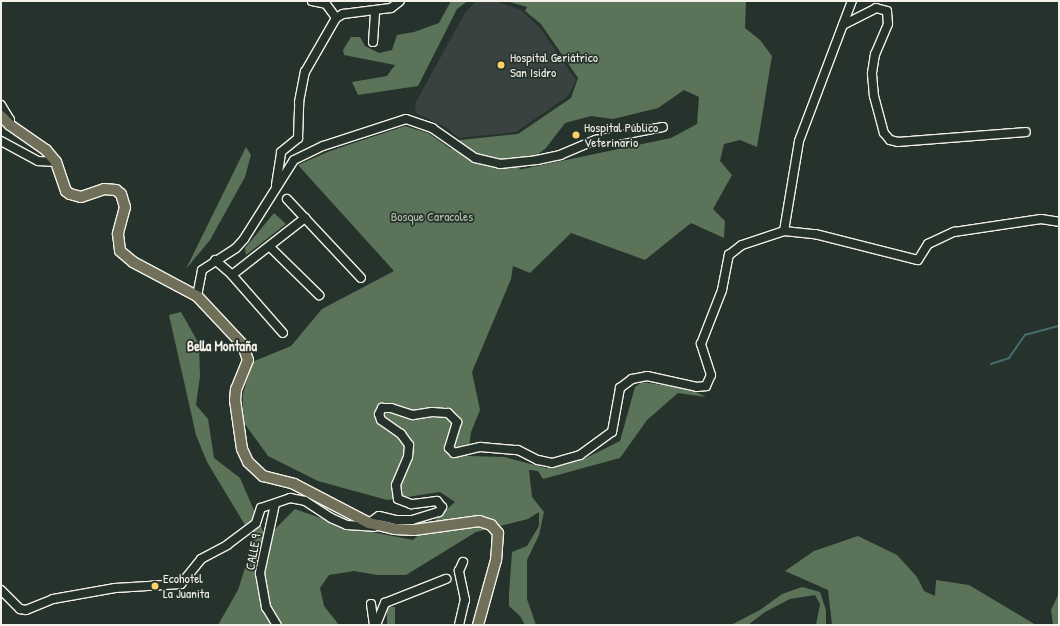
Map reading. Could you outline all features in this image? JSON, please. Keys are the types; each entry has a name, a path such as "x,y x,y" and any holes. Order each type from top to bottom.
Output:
{"main road":[{"path":"1,116 10,125 46,150 56,162 66,191 70,194 81,197 104,189 116,190 121,194 125,207 118,234 120,251 133,262 197,296 243,345 248,360 236,389 235,400 242,449 248,462 262,476 294,484 369,523 395,529 414,530 479,521 491,525 498,533 496,560 478,625"}],"street":[{"path":"312,1 326,4 336,18"},
{"path":"276,188 281,152 298,138 299,102 305,72 336,18 343,14 391,8 400,1"},
{"path":"784,231 799,141 852,1"},
{"path":"843,24 876,8 887,12 888,24 876,54 872,74 874,96 884,133 890,140 898,142 1026,132"},
{"path":"373,42 375,11"},
{"path":"1,105 10,120 10,125"},
{"path":"197,296 202,270 215,260 236,248 244,239 287,169 301,154 406,119 432,128 475,158 500,164 545,159 596,140 663,127"},
{"path":"1,141 38,161 56,162"},
{"path":"287,200 361,278"},
{"path":"232,275 270,247 305,218"},
{"path":"369,523 379,516 412,520 439,512 442,507 437,501 411,504 398,499 396,486 408,457 408,445 401,434 381,420 379,414 382,408 391,408 413,415 432,412 448,413 457,422 449,448 454,452 480,447 518,450 538,460 552,463 580,455 612,432 617,394 625,382 639,376 697,387 709,384 708,364 701,344 722,290 729,254 742,245 784,231 815,234 918,260 928,244 954,232 1041,219 1059,222"},
{"path":"270,247 319,295"},
{"path":"215,260 232,275 283,332"},
{"path":"1,590 20,609 26,610 53,599 115,588 181,584 201,559 227,545 256,523 261,508 297,498 331,518 347,525 395,529"},
{"name":"CALLE 9","path":"275,504 260,573 266,607 277,625"},
{"path":"459,625 465,600 459,571 463,562"},
{"path":"375,625 385,603 446,579"},
{"path":"371,604 375,625"}],"shaded area":[{"name":"Hospital Geriátrico San Isidro","path":"476,1 499,2 521,10 540,28 576,80 568,96 516,132 459,138 447,128 416,113 415,104 465,13"}],"green space":[{"path":"451,1 468,1 457,9 418,86 358,95 352,82 387,76 395,65 344,55 343,50 351,37 360,37 365,46 379,53 392,50 397,35 414,32 439,23"},
{"name":"Bosque Caracoles","path":"506,1 746,1 745,28 760,40 772,56 757,147 740,140 724,144 720,161 732,175 713,209 725,221 724,238 691,223 645,260 571,233 530,273 513,266 511,279 472,372 480,410 471,432 468,456 504,457 546,468 584,459 620,441 635,387 642,382 690,389 706,397 678,393 647,420 620,458 543,479 538,471 529,470 532,497 544,512 539,535 527,560 527,599 536,625 525,625 520,616 509,606 509,594 512,552 527,546 539,526 539,512 528,519 476,532 406,575 377,575 354,571 329,575 320,588 324,606 339,625 218,625 238,590 254,540 207,462 196,435 169,315 181,312 199,344 200,376 196,405 208,419 214,458 240,478 266,538 295,509 346,527 413,540 455,502 440,492 387,500 318,481 268,456 242,420 243,394 252,362 291,346 322,309 394,271 298,165 330,151 405,126 428,133 451,149 460,140 518,134 571,98 578,78 541,24 525,11 527,7","holes":["684,90 699,97 697,124 671,138 518,170 546,148 565,123 591,116 613,119 658,108"]},
{"path":"246,147 251,155 245,177 210,240 186,269"},
{"path":"274,213 286,224 246,255 245,248"},
{"path":"858,536 897,555 917,577 924,591 935,596 936,580 969,585 1036,625 832,625 828,590 785,571 814,551"},
{"path":"802,587 820,592 826,610 826,625 816,625 820,604 815,595 790,599 765,612 748,625 731,625 760,610 782,594"},
{"path":"1059,593 1059,625 1053,625 1051,610"},
{"path":"387,607 395,607 395,624 387,624"}],"waterway":[{"path":"991,364 1009,358 1025,335 1059,326"}],"place":[{"name":"Hospital Geriátrico San Isidro","path":"501,65"},
{"name":"Hospital Público Veterinario","path":"576,135"},
{"name":"Ecohotel La Juanita","path":"155,586"}],"district":[{"name":"Bella Montaña","path":"222,346"}]}
